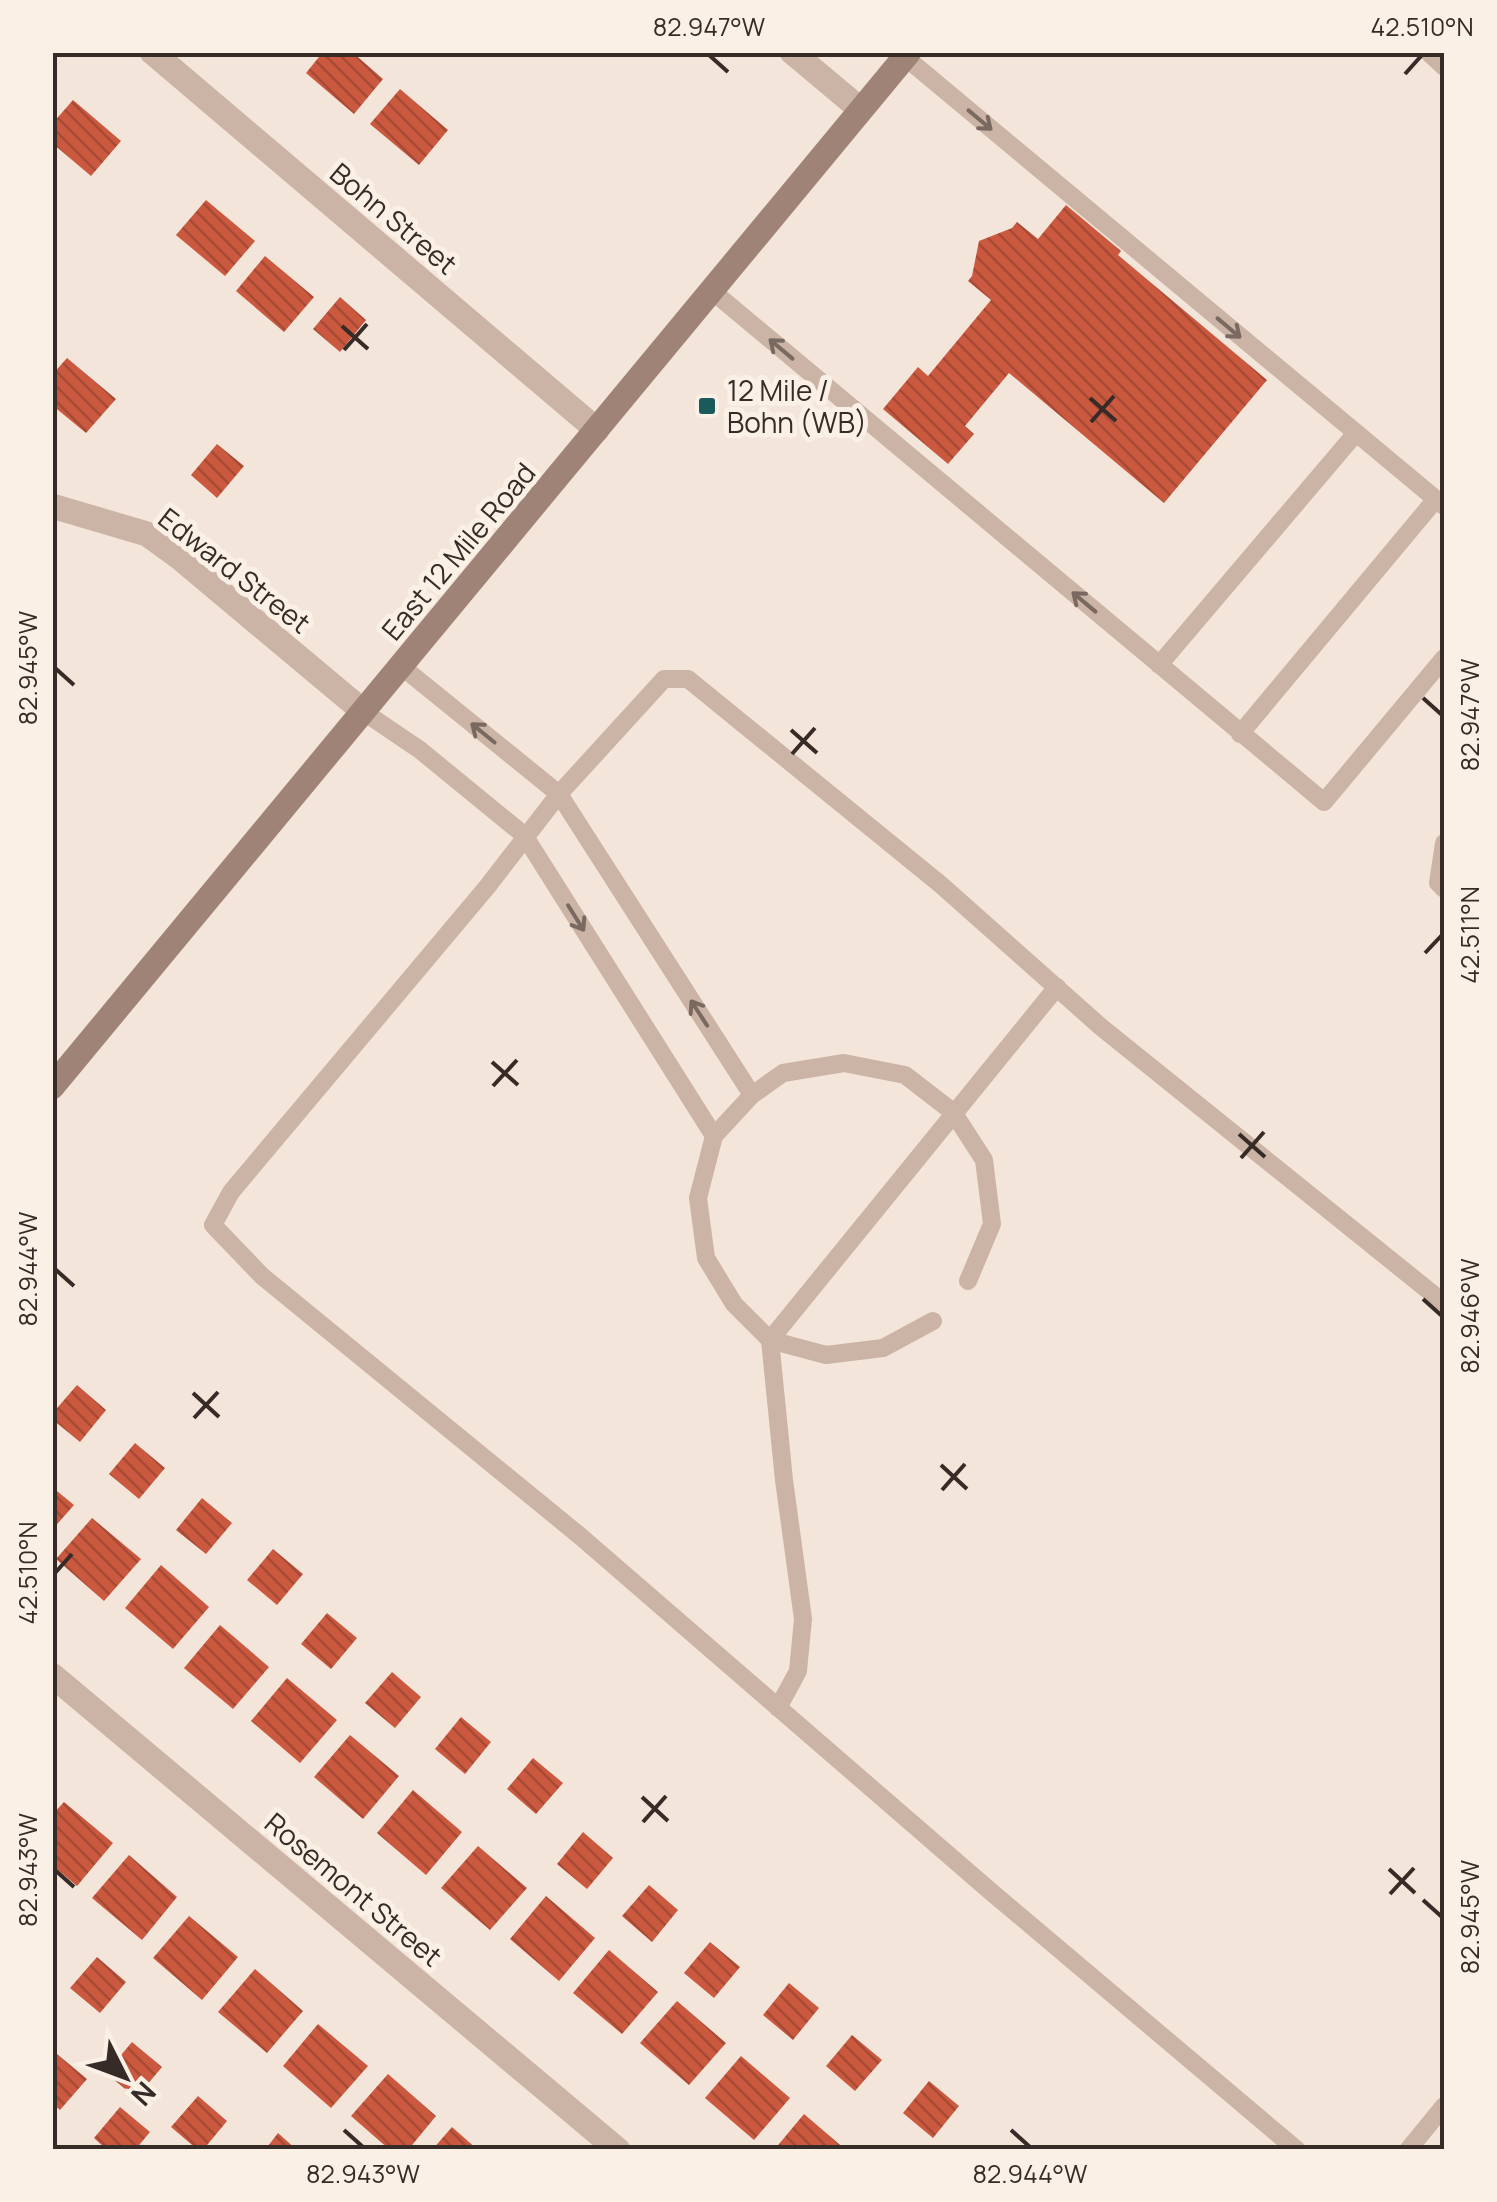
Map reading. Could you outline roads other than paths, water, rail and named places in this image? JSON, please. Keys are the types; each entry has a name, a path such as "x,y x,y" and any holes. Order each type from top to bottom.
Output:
{"main road":[{"name":"East 12 Mile Road","path":"54,1082 907,55"}],"street":[{"name":"Bohn Street","path":"152,52 597,430"},
{"path":"792,52 860,110"},
{"name":"Edward Street","path":"52,506 147,534 364,712"},
{"name":"Rosemont Street","path":"52,1675 618,2150"}],"lane":[{"path":"1428,52 1444,67"},
{"path":"907,55 1440,502 1240,734"},
{"path":"711,290 1324,802 1444,658"},
{"path":"1158,665 1356,433"},
{"path":"401,666 559,794 752,1095"},
{"path":"1298,2150 989,1890 580,1536 262,1276 213,1225 231,1192 559,794 664,679 688,679 940,884 1101,1027 1444,1303"},
{"path":"364,712 420,750 524,835 714,1136"},
{"path":"1444,843 1438,883 1444,889"},
{"path":"778,1708 798,1672 803,1619 770,1340 1057,987"},
{"path":"933,1321 883,1348 826,1355 770,1340 734,1304 706,1258 698,1198 714,1136 752,1095 784,1074 844,1062 905,1075 953,1112 984,1160 992,1224 968,1280"},
{"path":"1408,2150 1444,2106"}],"place":[{"name":"12 Mile / Bohn (WB)","path":"707,406"}]}
